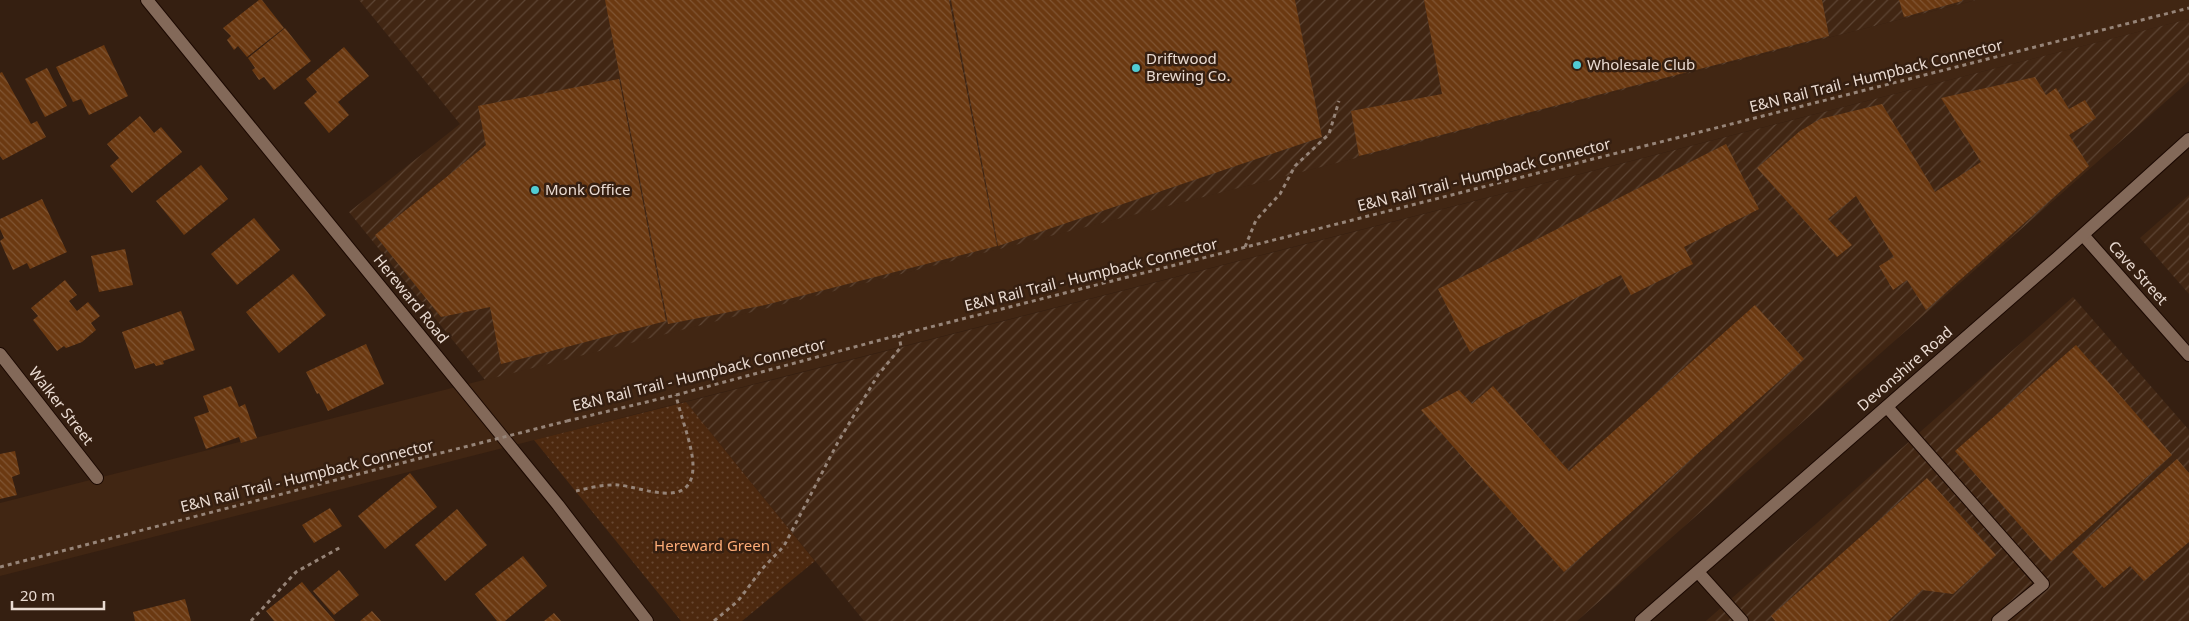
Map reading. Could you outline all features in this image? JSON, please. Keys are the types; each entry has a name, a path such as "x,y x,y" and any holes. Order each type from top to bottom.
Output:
{"street":[{"name":"Hereward Road","path":"147,0 558,505 647,621"},
{"name":"Devonshire Road","path":"1641,621 2083,235 2189,139"},
{"name":"Cave Street","path":"2083,235 2189,355"},
{"name":"Walker Street","path":"0,354 97,478"},
{"path":"1887,407 2043,584 1998,621"},
{"path":"1698,572 1742,621"}],"path":[{"name":"E&N Rail Trail - Humpback Connector","path":"0,566 900,335 2189,8"},
{"path":"1244,248 1256,220 1280,194 1295,166 1329,134 1339,101"},
{"path":"714,621 738,601 762,569 784,546 834,450 873,383 901,347 900,335"},
{"path":"577,491 618,485 665,494 678,492 687,486 692,478 693,465 676,394"},
{"path":"252,621 296,572 340,547"}],"shaded area":[{"path":"359,0 1976,0 485,380 349,212 460,124"},
{"path":"1976,0 2189,0 2189,19 0,576 0,503"},
{"path":"2189,19 2189,81 1577,621 864,621 686,402"},
{"path":"2189,195 2189,294 2140,238"},
{"path":"2073,297 2189,430 2189,621 1706,621"}],"green space":[{"name":"Hereward Green","path":"686,402 815,561 742,621 681,621 534,440"}],"building":[{"path":"259,0 262,0 284,28 247,57 238,46 234,50 227,40 231,36 223,28"},
{"path":"605,0 949,0 997,246 765,305 668,324"},
{"name":"Driftwood Brewing Co.","path":"951,0 1295,0 1322,137 998,246"},
{"name":"Wholesale Club","path":"1424,0 1822,0 1829,36 1359,156 1351,111 1442,94"},
{"path":"1899,0 1962,0 1962,1 1904,17"},
{"path":"285,28 311,61 274,90 264,77 259,80 252,70 255,68 248,58"},
{"path":"104,45 128,96 89,115 81,99 73,102 56,67"},
{"path":"344,47 369,76 338,102 349,115 329,133 304,103 317,92 306,79"},
{"path":"47,68 67,106 45,117 25,79"},
{"path":"2,72 31,124 37,121 46,137 3,160 0,156 0,73"},
{"path":"2035,77 2046,95 2056,88 2069,109 2085,100 2096,118 2069,135 2089,166 1926,310 1907,280 1893,290 1879,266 1894,257 1856,196 1828,219 1852,245 1837,257 1757,168 1800,131 1820,119 1882,104 1935,192 1981,162 1941,98"},
{"name":"Monk Office","path":"619,79 666,321 501,364 490,307 441,317 375,235 486,145 478,106"},
{"path":"140,116 154,133 161,127 182,152 132,193 110,166 119,158 107,144"},
{"path":"1726,144 1759,209 1684,247 1693,264 1631,295 1621,275 1470,352 1438,289"},
{"path":"201,165 228,199 184,235 156,201"},
{"path":"42,199 67,252 30,269 27,263 13,270 0,241 4,238 0,229 0,219"},
{"path":"254,218 280,250 237,285 211,254"},
{"path":"125,249 133,285 99,292 91,256"},
{"path":"293,274 326,315 279,353 246,312"},
{"path":"65,280 77,295 69,301 77,311 88,302 100,316 91,323 96,330 82,342 66,348 64,346 57,351 33,320 38,316 31,308"},
{"path":"1755,305 1804,359 1564,572 1421,410 1459,390 1472,404 1493,386 1569,471"},
{"path":"181,311 195,350 163,361 164,364 156,366 154,363 135,369 122,332"},
{"path":"366,344 384,384 328,411 306,372"},
{"path":"2076,345 2172,455 2051,561 1955,451"},
{"path":"231,386 239,407 245,404 257,438 241,443 239,437 206,449 194,417 209,412 203,396"},
{"path":"15,451 20,474 12,477 17,495 0,499 0,454"},
{"path":"2177,459 2189,473 2189,542 2144,581 2130,566 2104,588 2072,552"},
{"path":"410,473 437,507 385,549 358,516"},
{"path":"1927,478 1996,555 1953,594 1922,590 1888,621 1775,621 1771,616"},
{"path":"330,508 342,526 314,543 302,525"},
{"path":"457,509 487,545 445,581 415,545"},
{"path":"523,556 547,586 505,621 497,621 475,594"},
{"path":"339,570 359,595 334,615 313,591"},
{"path":"302,582 335,621 274,621 266,611"},
{"path":"185,599 191,621 135,621 133,612"},
{"path":"372,611 381,621 360,621"},
{"path":"554,613 561,621 544,621"}],"place":[{"name":"Wholesale Club","path":"1577,65"},
{"name":"Driftwood Brewing Co.","path":"1136,68"},
{"name":"Monk Office","path":"535,190"}]}
